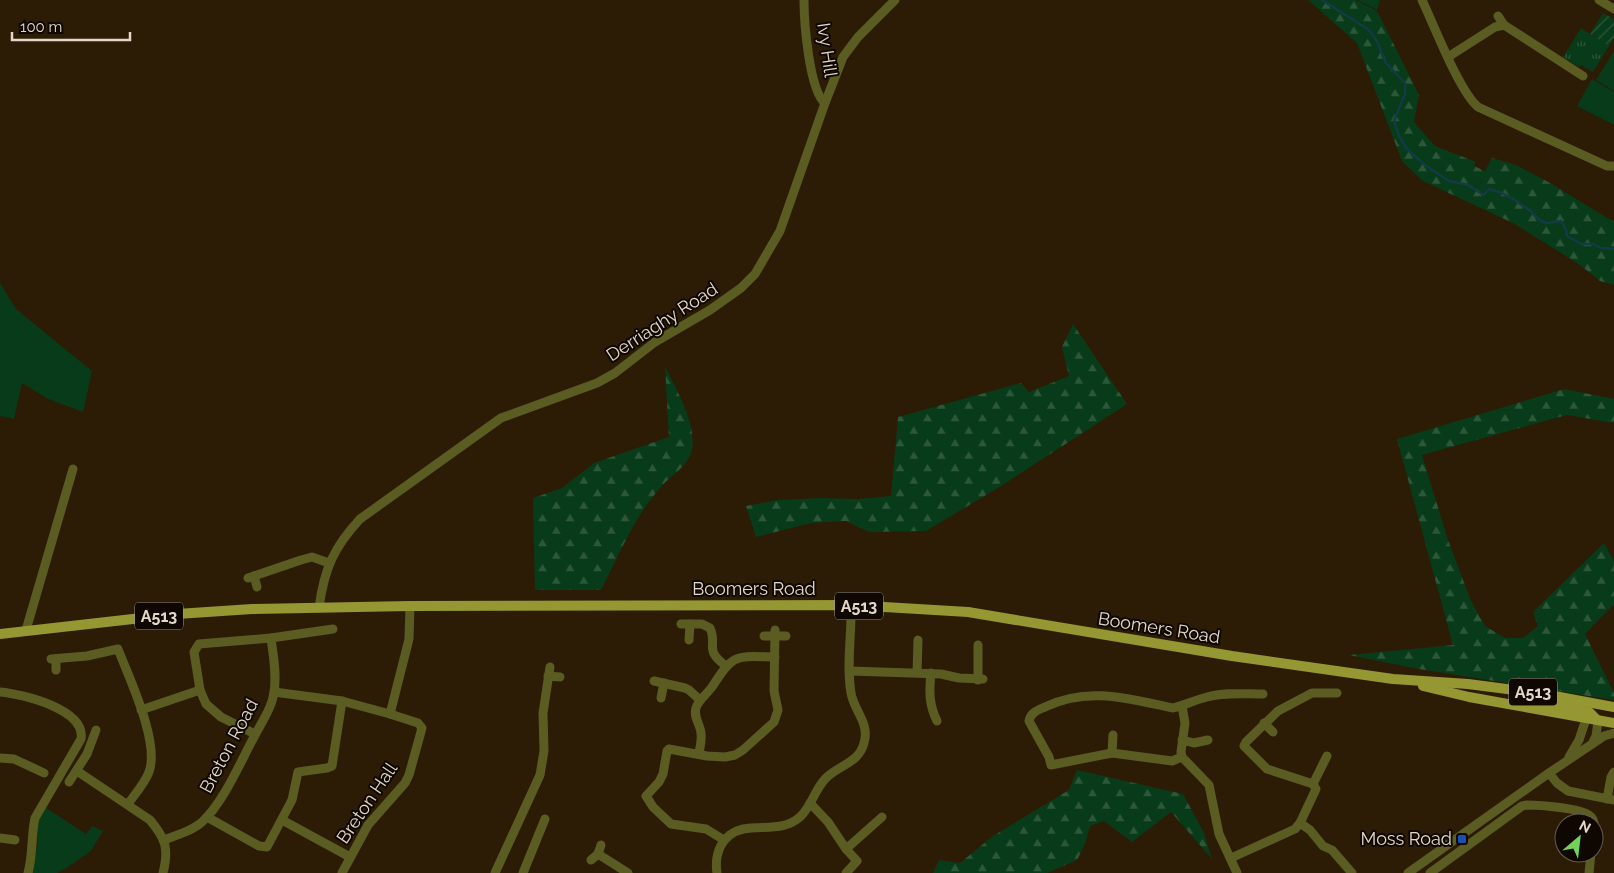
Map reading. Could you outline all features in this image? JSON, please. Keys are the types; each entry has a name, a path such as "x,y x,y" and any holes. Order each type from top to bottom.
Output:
{"main road":[{"name":"Boomers Road","path":"319,608 851,605 968,612 1223,655 1393,679 1468,684 1538,693 1597,704"},
{"name":"A513","path":"0,634 177,614 252,609 319,608"},
{"name":"Boomers Road","path":"1393,679 1469,697 1587,716 1598,721"},
{"name":"A513","path":"1498,688 1587,716"},
{"name":"A513","path":"1597,704 1614,707"},
{"name":"A513","path":"1598,721 1614,724"}],"street":[{"name":"Ivy Hill","path":"804,0 808,53 816,91 820,99 825,103"},
{"name":"Derriaghy Road","path":"319,608 322,586 329,563 345,535 360,519 501,418 598,382 609,376 661,338 710,310 741,288 755,274 780,230 825,103 844,57 858,37 895,0"},
{"path":"1422,0 1471,101 1478,107 1607,166 1614,166"},
{"path":"1599,0 1614,9"},
{"path":"1498,16 1504,25 1583,76"},
{"path":"1448,57 1495,27 1504,25"},
{"path":"26,630 73,470"},
{"path":"257,587 251,577 301,560 312,557 329,563"},
{"path":"717,873 716,859 724,840 737,831 744,829 778,827 792,823 804,813 826,777 859,754 864,742 865,728 852,698 850,671 851,605"},
{"path":"390,714 409,639 410,606"},
{"path":"689,640 685,624 702,624 710,628 712,632 712,653 726,666"},
{"path":"255,734 214,712 206,704 200,690 194,652 199,644 331,632"},
{"path":"724,840 706,829 671,824 664,819 647,799 647,794 659,782 663,774 669,749 725,757 735,755 774,722 778,710 774,691 775,633"},
{"path":"764,636 775,633 786,636"},
{"name":"Breton Road","path":"164,840 191,830 201,823 232,779 270,706 274,692 274,660 271,638"},
{"path":"917,673 918,640"},
{"path":"850,671 930,673 981,680 974,656 978,645"},
{"path":"56,670 54,659 87,656 118,649 141,710 150,740 152,755 150,771 128,804"},
{"path":"699,753 702,736 696,719 696,708 720,672 730,661 744,656 775,657"},
{"path":"495,873 540,775 544,751 543,713 549,671 560,677"},
{"path":"930,673 930,708 937,721"},
{"path":"654,681 689,690 700,700"},
{"path":"661,698 664,683"},
{"path":"141,710 200,690"},
{"path":"0,692 14,694 53,706 74,720 82,734 81,739 35,818 32,859 28,873"},
{"name":"Breton Hall","path":"274,692 342,700 418,723 422,728 405,783 368,825 342,873"},
{"path":"1231,858 1300,824 1316,789 1313,784 1267,769 1244,746 1246,742 1278,711 1312,692 1337,693"},
{"path":"1182,758 1172,761 1112,753 1051,764 1029,721 1033,712 1061,699 1087,695 1112,696 1173,708 1208,696 1221,694 1263,694"},
{"path":"207,817 259,846 267,847 292,800 298,772 332,766 342,700"},
{"path":"1564,763 1573,752 1579,740 1587,716 1597,704"},
{"path":"1182,706 1186,723 1182,740 1182,758 1209,785 1219,834 1237,873"},
{"path":"1591,745 1596,736 1598,721"},
{"path":"1264,723 1273,732"},
{"path":"69,782 87,754 96,730"},
{"path":"1408,873 1549,773 1604,736 1614,733"},
{"path":"1112,753 1113,735"},
{"path":"1182,740 1194,743 1208,740"},
{"path":"1313,784 1327,756"},
{"path":"0,758 14,759 44,773"},
{"path":"77,771 150,820 164,840 166,859 163,873"},
{"path":"1549,773 1557,783 1568,791 1611,800 1611,777 1614,772"},
{"path":"810,803 828,822 857,861 846,873"},
{"path":"1430,873 1522,806 1534,805 1564,808 1586,813"},
{"path":"846,848 882,818"},
{"path":"523,873 545,819"},
{"path":"282,820 350,858"},
{"path":"1300,824 1310,830 1323,846 1332,850 1352,873"},
{"path":"0,838 15,840"},
{"path":"597,853 628,873"}],"green space":[{"path":"1308,0 1356,0 1377,11 1419,95 1414,122 1435,146 1476,162 1474,166 1485,171 1492,158 1516,165 1550,183 1614,222 1614,285 1600,281 1580,265 1515,224 1423,181 1402,161 1357,43"},
{"path":"1358,0 1380,0 1377,10"},
{"path":"1603,13 1614,19 1614,38 1609,46 1590,34"},
{"path":"1581,28 1609,46 1593,72 1581,65 1579,67 1563,57"},
{"path":"1614,51 1614,91 1596,80"},
{"path":"1592,79 1614,92 1614,125 1577,106"},
{"path":"0,283 16,309 92,371 83,412 48,399 22,383 14,419 0,416"},
{"path":"1073,324 1127,404 1001,486 926,531 869,532 846,521 811,523 756,537 746,506 777,500 858,499 891,496 898,417 1021,383 1029,392 1069,376 1062,347"},
{"path":"665,366 685,408 692,431 693,442 689,458 661,487 643,511 601,590 535,590 533,498 562,488 594,463 669,437"},
{"path":"1564,389 1614,399 1614,423 1567,415 1422,455 1448,540 1471,601 1485,626 1505,638 1523,638 1538,626 1533,612 1604,543 1614,561 1614,606 1585,634 1614,693 1614,700 1419,669 1349,655 1453,645 1397,439"},
{"path":"1077,770 1183,794 1204,833 1212,859 1171,812 1132,842 1104,821 1090,826 1085,844 1077,860 1047,873 933,873 939,860 960,863 993,836 1069,790"},
{"path":"45,807 86,834 92,826 103,831 91,851 68,867 57,873 30,873 37,849 39,820"}],"waterway":[{"path":"1322,0 1369,30 1377,41 1385,62 1405,83 1405,94 1394,121 1399,136 1407,149 1425,165 1449,181 1468,185 1484,195 1489,189 1502,193 1528,209 1541,221 1547,223 1561,221 1567,236 1581,244 1593,244 1601,248 1614,249"}],"place":[{"name":"Moss Road","path":"1462,839"}]}
